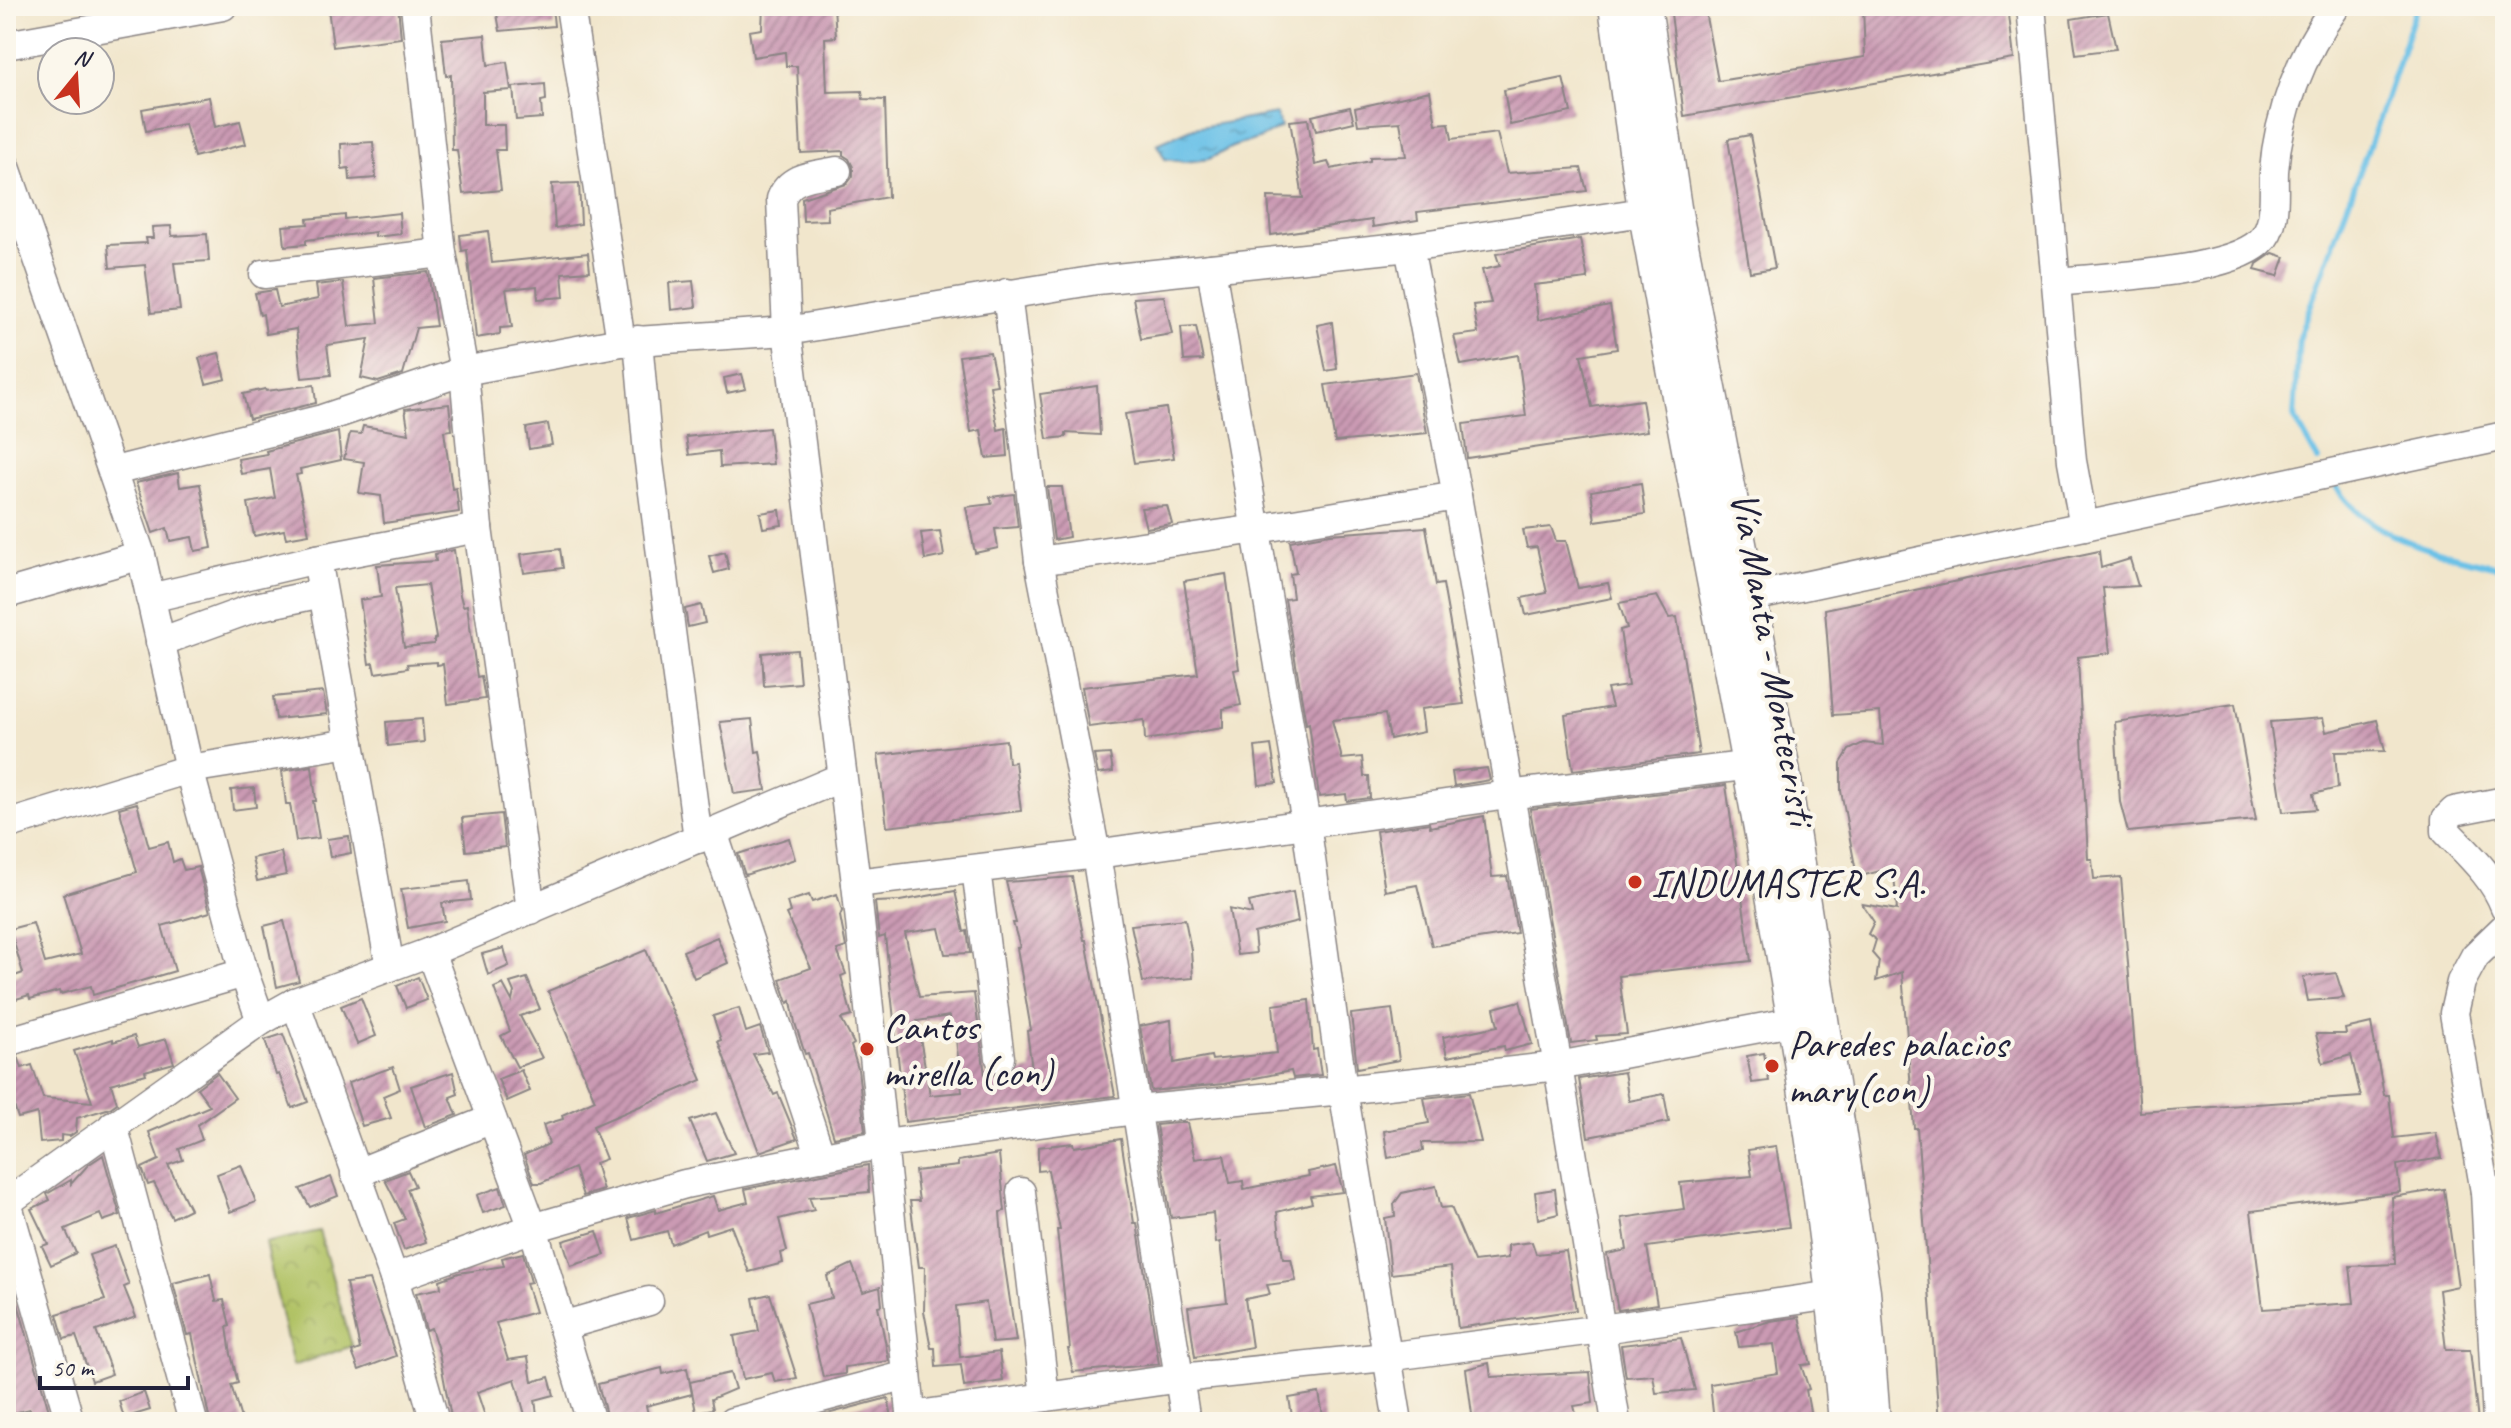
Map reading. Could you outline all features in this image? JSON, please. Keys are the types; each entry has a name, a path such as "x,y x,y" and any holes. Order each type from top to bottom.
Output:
{"main road":[{"name":"Vía Manta - Montecristi","path":"1617,6 1660,209 1765,763 1872,1422"},
{"name":"Vía Manta - Montecristi","path":"1643,6 1660,209"},
{"name":"Vía Manta - Montecristi","path":"1847,1422 1849,1292"}],"street":[{"path":"6,45 223,6"},
{"path":"415,6 442,253 464,371 478,528 531,910"},
{"path":"570,6 630,341 706,835 821,1157"},
{"path":"2031,6 2072,461 2084,526"},
{"path":"2057,282 2184,268 2236,255 2262,241 2269,229 2274,168 2294,85 2308,52 2336,6"},
{"path":"6,167 141,555 189,769 244,973 261,1021"},
{"path":"837,171 793,181 781,199 787,331 856,883 911,1419 1181,1378 1385,1357 1849,1292"},
{"path":"114,471 322,419 464,371 630,341 787,331 1097,280 1409,247 1660,209"},
{"path":"1409,247 1457,496 1558,1066 1616,1422"},
{"path":"264,274 442,253"},
{"path":"1211,268 1306,823 1343,1090 1398,1422"},
{"path":"1007,293 1039,561 1096,854 1186,1422"},
{"path":"1735,601 2505,436"},
{"path":"1039,561 1457,496"},
{"path":"150,598 317,559 478,528"},
{"path":"6,594 141,555"},
{"path":"317,559 390,967"},
{"path":"160,642 256,607 322,593"},
{"path":"6,825 189,769 350,743"},
{"path":"856,883 1096,854 1508,795 1765,763"},
{"path":"70,1422 7,1203 261,1021 295,1002 430,952 842,777"},
{"path":"2505,801 2454,811 2446,819 2446,831 2483,871 2501,895 2505,907"},
{"path":"976,869 1000,1058"},
{"path":"2497,1422 2495,1192 2454,1013 2461,982 2475,956 2505,927"},
{"path":"430,952 533,1228 591,1422"},
{"path":"6,1042 244,973"},
{"path":"295,1002 394,1278 435,1422"},
{"path":"394,1278 533,1228 685,1184 884,1144 1136,1110 1558,1066 1808,1018"},
{"path":"355,1174 492,1119"},
{"path":"113,1125 193,1422"},
{"path":"1021,1192 1045,1397"},
{"path":"562,1326 649,1301"},
{"path":"739,1421 907,1375"}],"green space":[{"path":"319,1231 352,1346 293,1366 265,1243"}],"water":[{"path":"1276,114 1281,127 1209,159 1185,162 1165,159 1157,144 1194,128"}],"building":[{"path":"398,6 401,38 333,47 328,8"},
{"path":"519,6 552,6 554,26 500,31 497,14 519,10"},
{"path":"763,6 834,6 836,37 825,38 827,92 862,91 863,99 885,100 888,197 827,208 828,220 803,221 802,198 847,184 853,176 853,167 843,151 801,153 797,66 786,66 785,52 753,57 749,31 762,29"},
{"path":"1670,6 1704,6 1718,81 1865,57 1863,6 2008,6 2014,59 1684,116"},
{"path":"2108,13 2116,49 2076,54 2071,19"},
{"path":"485,35 488,65 507,62 511,90 483,92 483,125 504,125 505,150 496,150 501,190 463,194 457,150 452,150 451,75 446,76 442,39"},
{"path":"1563,78 1571,112 1510,125 1504,90"},
{"path":"545,84 546,100 541,101 542,118 516,120 513,87"},
{"path":"1430,91 1436,124 1449,123 1452,139 1497,133 1507,173 1581,168 1587,191 1417,212 1418,220 1373,227 1372,220 1271,235 1268,197 1303,198 1290,121 1308,119 1315,165 1328,162 1331,169 1370,161 1370,157 1406,156 1400,122 1358,125 1355,108"},
{"path":"209,97 215,127 240,121 246,144 194,157 185,124 146,131 142,109"},
{"path":"1350,107 1354,122 1316,131 1312,116"},
{"path":"1750,135 1775,268 1750,272 1728,139"},
{"path":"373,142 376,178 350,180 349,168 342,169 341,144"},
{"path":"579,183 581,224 555,228 552,184"},
{"path":"399,213 401,234 375,237 375,232 306,240 306,244 285,246 283,226 308,224 307,219 345,215 345,219"},
{"path":"171,226 172,236 207,234 209,261 174,263 180,310 151,313 145,265 110,268 108,245 147,243 146,238 153,238 152,227"},
{"path":"488,231 492,263 588,253 590,271 562,273 564,297 538,299 537,286 506,289 512,327 500,328 500,334 476,338 467,250 462,251 460,235"},
{"path":"1580,239 1588,279 1534,285 1538,320 1610,306 1617,349 1581,355 1592,407 1642,400 1647,431 1467,458 1463,424 1526,416 1518,355 1461,365 1454,336 1478,333 1473,305 1491,303 1482,270 1500,266 1496,254"},
{"path":"2273,253 2285,257 2278,276 2255,270 2257,264"},
{"path":"428,272 436,326 416,328 403,374 378,382 361,378 369,339 327,345 331,375 302,378 296,329 266,334 255,293 275,290 279,307 318,299 316,285 343,282 349,326 379,323 374,278"},
{"path":"693,281 696,307 671,310 669,283"},
{"path":"1164,296 1172,334 1141,339 1133,298"},
{"path":"1332,322 1337,369 1326,371 1317,325"},
{"path":"1196,326 1203,360 1184,361 1181,327"},
{"path":"990,352 997,385 990,386 998,430 1006,428 1008,456 986,458 981,430 971,432 959,356"},
{"path":"219,353 226,379 206,384 199,358"},
{"path":"1416,373 1427,433 1335,442 1325,385"},
{"path":"742,374 746,389 727,393 724,378"},
{"path":"314,385 316,403 249,419 243,394"},
{"path":"1097,386 1100,435 1066,433 1066,437 1047,439 1040,394"},
{"path":"449,404 452,430 444,431 452,489 456,488 459,512 384,523 381,496 359,493 364,462 344,459 350,433 361,434 363,426 409,434 405,409"},
{"path":"1166,408 1174,458 1134,463 1125,414"},
{"path":"548,424 552,445 529,449 526,428"},
{"path":"769,428 773,464 720,467 719,451 689,455 686,437"},
{"path":"338,432 341,460 300,469 301,474 296,475 309,534 286,538 284,530 254,536 248,503 275,498 270,469 241,474 238,459 267,454 266,451"},
{"path":"178,473 180,487 200,484 212,548 195,551 192,537 170,541 167,528 153,533 136,483"},
{"path":"1641,483 1645,514 1595,521 1591,491"},
{"path":"1047,487 1062,487 1069,537 1054,540"},
{"path":"1014,494 1018,527 995,529 998,548 975,553 966,507 992,504 990,497"},
{"path":"1167,506 1172,524 1146,528 1141,508"},
{"path":"780,510 782,525 763,528 760,513"},
{"path":"1426,527 1436,585 1443,584 1464,704 1421,709 1424,732 1390,739 1385,714 1332,720 1342,759 1362,757 1364,776 1369,776 1370,798 1347,801 1346,794 1319,797 1309,723 1306,724 1285,599 1293,598 1290,574 1296,573 1290,541 1330,534"},
{"path":"1551,527 1556,541 1566,541 1578,588 1608,583 1612,598 1526,615 1522,598 1547,593 1537,547 1527,548 1523,530"},
{"path":"940,531 944,556 925,560 921,533"},
{"path":"560,549 563,568 524,573 521,554"},
{"path":"454,550 460,595 463,606 467,605 477,677 481,676 485,699 448,704 443,664 437,665 437,662 407,664 408,668 375,673 373,663 369,664 360,600 381,597 377,565 436,561 435,554","holes":["427,585 436,638 434,644 404,647 395,588"]},
{"path":"2099,551 2101,568 2130,559 2138,586 2103,588 2110,653 2078,657 2088,859 2092,859 2094,879 2121,877 2140,1112 2361,1097 2351,1055 2323,1063 2316,1034 2346,1034 2345,1029 2371,1023 2384,1095 2389,1095 2394,1138 2436,1133 2442,1158 2397,1165 2400,1192 2251,1211 2263,1309 2354,1303 2350,1266 2395,1264 2392,1197 2444,1189 2458,1286 2439,1290 2446,1350 2470,1350 2478,1422 1939,1422 1902,972 1876,981 1879,961 1872,953 1876,940 1868,934 1874,922 1862,904 1897,910 1894,874 1880,871 1857,877 1841,791 1841,763 1849,750 1863,743 1883,745 1880,712 1833,715 1825,609"},
{"path":"725,552 729,569 714,573 709,556"},
{"path":"1226,574 1239,669 1234,670 1241,705 1223,709 1223,728 1145,740 1144,720 1089,727 1082,687 1198,674 1184,581"},
{"path":"1657,596 1669,618 1677,617 1699,754 1573,770 1565,715 1612,707 1607,689 1628,686 1620,630 1627,628 1619,603"},
{"path":"701,605 705,623 688,627 685,609"},
{"path":"797,650 800,683 764,686 762,653"},
{"path":"323,692 327,714 276,719 273,697"},
{"path":"2235,704 2256,820 2128,832 2120,802 2115,722"},
{"path":"2323,718 2326,732 2377,720 2385,751 2335,752 2338,788 2313,794 2316,809 2283,812 2270,722"},
{"path":"422,719 424,742 388,746 386,722"},
{"path":"752,719 756,752 760,751 766,790 734,794 720,722"},
{"path":"1006,740 1008,763 1015,762 1021,811 887,827 878,755"},
{"path":"1271,745 1277,783 1259,785 1255,747"},
{"path":"1110,754 1113,772 1098,774 1094,755"},
{"path":"312,766 319,838 296,841 290,804 286,804 282,771"},
{"path":"1487,768 1490,780 1454,786 1452,772"},
{"name":"INDUMASTER S.A.","path":"1726,785 1751,961 1619,976 1627,1034 1596,1036 1597,1040 1571,1043 1530,809"},
{"path":"254,788 256,807 233,810 231,790"},
{"path":"137,803 149,847 168,842 173,862 180,859 184,870 198,867 210,912 162,926 175,971 93,995 91,986 13,1000 6,979 23,973 10,929 33,923 45,963 81,954 63,894 137,872 119,808"},
{"path":"501,814 505,847 466,851 462,818"},
{"path":"1484,816 1492,877 1507,876 1517,933 1432,946 1417,885 1385,891 1376,831 1429,823 1430,827"},
{"path":"349,836 351,853 330,857 327,839"},
{"path":"789,838 795,859 745,875 738,854"},
{"path":"281,852 286,875 257,881 252,858"},
{"path":"1072,877 1115,1096 905,1122 885,936 879,938 875,902 900,901 955,891 970,953 945,954 939,928 905,933 919,997 974,993 985,1075 1003,1075 1032,1070 1027,1031 1031,1030 1017,948 1020,947 1006,882","holes":["950,1016 953,1039 956,1039 962,1092 930,1095 917,1021"]},
{"path":"469,881 471,900 442,903 445,921 408,928 401,889"},
{"path":"1293,892 1298,922 1254,933 1256,953 1237,955 1229,909 1252,914 1249,902"},
{"path":"837,894 846,947 837,950 846,974 841,976 852,1016 841,1019 854,1044 851,1046 858,1069 865,1131 834,1137 808,1053 805,1054 795,1023 791,1001 788,1003 780,979 811,968 786,914 790,912 787,902 809,895 812,902"},
{"path":"1185,919 1193,978 1143,982 1131,925"},
{"path":"284,921 299,981 277,987 264,926"},
{"path":"717,937 728,963 694,978 683,951"},
{"path":"504,948 509,966 488,975 482,954"},
{"path":"646,950 702,1080 593,1126 606,1159 595,1163 603,1190 583,1196 574,1168 541,1183 534,1183 524,1155 549,1144 543,1125 563,1119 562,1115 595,1100 548,991"},
{"path":"2336,973 2344,998 2308,1001 2303,977"},
{"path":"418,977 427,1000 406,1008 397,986"},
{"path":"527,978 540,1009 520,1016 542,1058 517,1067 501,1036 510,1031 494,988 503,984 512,1001 514,992 510,983"},
{"path":"361,998 376,1036 357,1044 341,1006"},
{"path":"1309,1000 1313,1050 1317,1049 1321,1075 1293,1078 1291,1071 1224,1084 1151,1091 1140,1026 1171,1020 1174,1063 1211,1056 1212,1060 1277,1053 1273,1005"},
{"path":"1520,1001 1532,1044 1505,1051 1504,1046 1447,1057 1443,1037 1498,1026 1494,1008"},
{"path":"739,1008 746,1032 760,1027 768,1052 753,1054 774,1095 778,1093 797,1139 759,1152 718,1041 721,1040 713,1016"},
{"path":"1392,1009 1399,1060 1357,1068 1351,1014"},
{"path":"283,1034 308,1102 292,1108 279,1074 276,1075 265,1040"},
{"path":"134,1036 138,1047 166,1039 174,1063 111,1084 117,1103 77,1118 76,1132 70,1136 61,1135 61,1141 40,1143 37,1113 18,1118 12,1100 6,1102 6,1059 18,1056 22,1068 32,1065 43,1098 92,1102 74,1051"},
{"path":"1764,1053 1769,1081 1752,1083 1747,1056"},
{"path":"393,1067 400,1089 383,1096 391,1118 362,1126 348,1083"},
{"path":"521,1070 530,1091 507,1101 498,1079"},
{"path":"453,1072 458,1094 450,1097 457,1115 425,1127 411,1086"},
{"path":"1624,1072 1629,1101 1664,1094 1669,1122 1588,1137 1579,1079"},
{"path":"217,1073 235,1098 197,1125 202,1140 179,1149 183,1160 168,1165 190,1209 172,1218 154,1183 148,1185 142,1168 159,1160 149,1132 210,1106 197,1088"},
{"path":"1469,1093 1481,1142 1422,1143 1423,1151 1388,1158 1384,1131 1429,1123 1424,1098"},
{"path":"716,1113 734,1153 707,1161 690,1121"},
{"path":"1187,1123 1195,1159 1224,1155 1230,1183 1243,1181 1244,1189 1309,1176 1308,1172 1336,1166 1343,1192 1310,1196 1312,1203 1277,1212 1283,1259 1291,1259 1296,1281 1267,1285 1270,1294 1245,1299 1252,1347 1195,1357 1188,1307 1227,1302 1220,1242 1216,1243 1213,1213 1171,1218 1156,1125"},
{"path":"1121,1139 1159,1364 1073,1372 1057,1230 1060,1230 1048,1170 1038,1171 1038,1147 1073,1143 1074,1147"},
{"path":"1776,1146 1789,1227 1647,1247 1657,1304 1618,1310 1607,1254 1627,1250 1622,1218 1684,1209 1680,1183 1752,1176 1748,1150"},
{"path":"999,1154 1005,1211 1000,1212 1003,1254 1016,1341 992,1343 986,1302 956,1306 960,1357 999,1352 1003,1381 964,1387 961,1365 936,1367 935,1348 931,1348 924,1311 925,1267 919,1267 910,1201 919,1201 915,1171 958,1166 958,1161"},
{"path":"103,1155 120,1215 103,1221 100,1214 65,1229 76,1253 51,1265 42,1246 48,1244 31,1209 50,1200 47,1194 71,1180 71,1184 88,1165"},
{"path":"241,1165 256,1202 230,1212 217,1174"},
{"path":"868,1165 869,1192 809,1197 814,1210 779,1219 787,1251 781,1253 783,1263 749,1272 731,1226 706,1234 705,1230 671,1244 667,1231 634,1240 628,1218 713,1196 718,1210 748,1202 745,1189"},
{"path":"408,1171 415,1186 407,1189 426,1242 404,1250 394,1223 405,1219 385,1180"},
{"path":"331,1177 338,1196 310,1207 300,1189"},
{"path":"1436,1186 1441,1208 1451,1207 1474,1262 1508,1258 1508,1245 1532,1242 1536,1254 1566,1251 1576,1310 1458,1328 1451,1267 1391,1274 1385,1218 1395,1216 1394,1204 1402,1193"},
{"path":"500,1187 506,1205 483,1213 477,1195"},
{"path":"1555,1189 1558,1214 1538,1219 1535,1192"},
{"path":"597,1231 605,1255 571,1266 563,1241"},
{"path":"115,1246 129,1285 124,1287 136,1317 96,1331 112,1374 92,1381 76,1336 64,1339 57,1314 105,1300 89,1255"},
{"path":"523,1253 531,1282 526,1283 535,1312 496,1323 508,1360 528,1357 532,1382 549,1377 554,1395 535,1400 538,1422 527,1422 515,1379 477,1392 487,1422 452,1422 439,1353 431,1328 426,1330 416,1293 441,1288 440,1280 459,1273 504,1266 502,1258"},
{"path":"852,1264 863,1292 880,1287 882,1305 878,1306 889,1361 845,1367 845,1374 823,1377 806,1304 832,1298 827,1276"},
{"path":"210,1274 216,1301 224,1300 230,1326 227,1327 238,1383 231,1385 242,1422 210,1422 192,1334 187,1335 173,1283"},
{"path":"369,1280 396,1356 359,1370 352,1352 360,1349 346,1283"},
{"path":"770,1294 797,1378 775,1382 772,1373 743,1379 734,1336 759,1331 753,1298"},
{"path":"18,1304 51,1418 35,1422 30,1409 6,1415 6,1307"},
{"path":"1799,1317 1811,1364 1801,1365 1809,1389 1806,1390 1812,1422 1714,1422 1710,1384 1778,1373 1774,1344 1739,1347 1736,1332 1770,1321"},
{"path":"1681,1338 1695,1390 1656,1393 1653,1375 1626,1377 1621,1345"},
{"path":"1489,1363 1491,1377 1590,1372 1593,1403 1574,1406 1578,1422 1473,1422 1466,1369"},
{"path":"662,1368 663,1374 687,1368 692,1394 646,1406 650,1422 608,1422 598,1384"},
{"path":"730,1373 735,1389 711,1399 713,1409 696,1412 690,1382"},
{"path":"144,1392 150,1410 124,1418 119,1401"},
{"path":"1319,1393 1324,1422 1293,1422 1289,1398"},
{"path":"888,1398 893,1422 812,1422 812,1418"}],"waterway":[{"path":"2318,460 2294,417 2299,337 2417,6"},
{"path":"2337,488 2352,506 2388,533 2431,550 2498,567 2505,572"}],"place":[{"name":"INDUMASTER S.A.","path":"1635,882"},
{"name":"Cantos mirella (con)","path":"867,1049"},
{"name":"Paredes palacios mary(con)","path":"1772,1066"}]}
